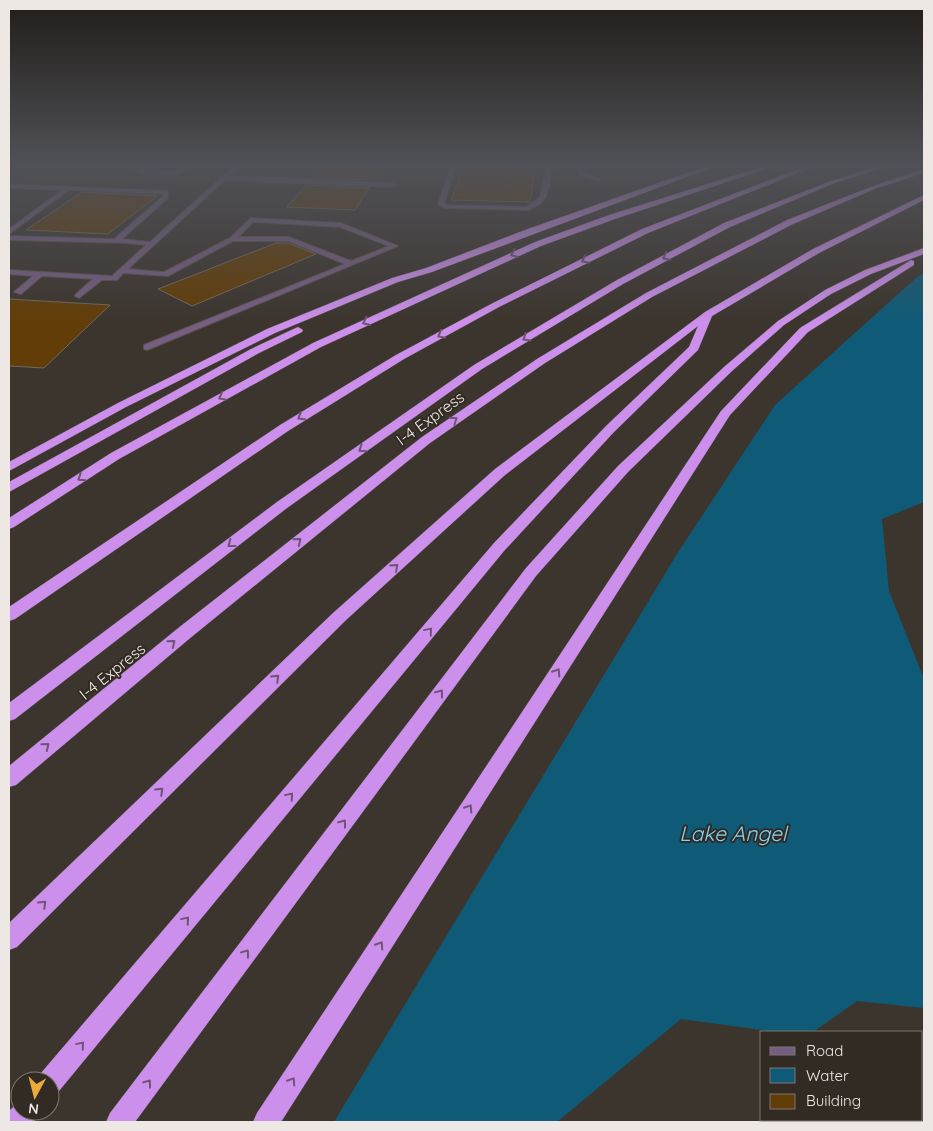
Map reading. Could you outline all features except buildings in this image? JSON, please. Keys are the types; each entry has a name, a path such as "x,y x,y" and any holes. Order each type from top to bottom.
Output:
{"highway":[{"path":"9,467 122,405 271,331 395,280 429,270 570,218"},
{"path":"9,524 115,456 318,346 456,280 538,244 610,218"},
{"path":"9,615 276,433 408,353 496,305 645,231 679,218"},
{"name":"I-4 Express","path":"9,713 282,505 478,367 620,282 727,225 745,218"},
{"name":"I-4 Express","path":"9,778 183,634 426,440 542,361 649,295 800,218"},
{"path":"9,939 339,618 500,472 708,314 816,250 883,218"},
{"path":"119,1122 531,572 610,484 699,396 781,323 828,292 868,272 924,251"},
{"path":"266,1122 725,413 804,330 924,255"},
{"path":"9,488 255,351 405,283 429,270"},
{"path":"59,1071 499,547 610,429 694,348 708,314"}],"street":[{"path":"9,232 28,218"},
{"path":"115,241 142,218"},
{"path":"9,272 114,278 180,218"},
{"path":"121,271 165,274 232,239 252,220 341,225 395,246 147,347"},
{"path":"9,238 151,244"},
{"path":"232,239 289,239 352,264"},
{"path":"18,292 40,274"},
{"path":"79,296 100,277"}],"water":[{"name":"Lake Angel","path":"924,274 924,502 882,519 889,591 924,679 924,1008 857,1001 814,1031 769,1031 681,1019 557,1122 334,1122 677,554 775,405 917,277"}]}
